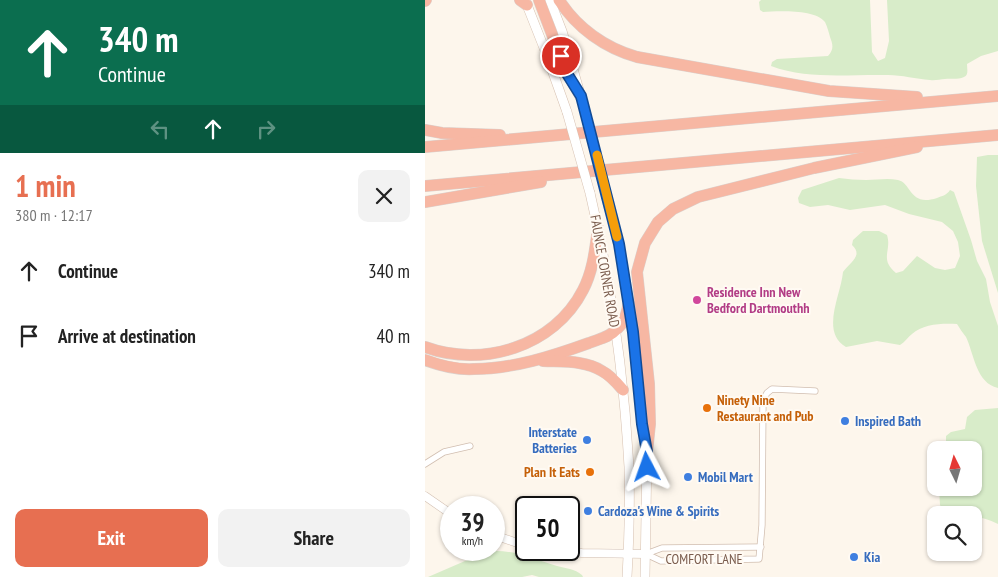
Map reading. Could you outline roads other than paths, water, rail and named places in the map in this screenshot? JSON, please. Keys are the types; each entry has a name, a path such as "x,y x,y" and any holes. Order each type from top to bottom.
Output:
{"highway":[{"path":"539,0 566,72 581,96"},
{"path":"559,0 576,21 603,42 620,52 648,60 836,92 959,100"},
{"path":"425,147 998,96"},
{"path":"425,130 442,133 546,136"},
{"path":"425,186 998,135"},
{"path":"647,452 650,424 649,384 637,272 645,243 658,222 681,204 704,196 814,168 897,152 950,139"},
{"path":"425,202 527,185 572,173"},
{"path":"425,347 449,354 479,356 515,348 549,331 572,308 586,284 592,266 598,228"},
{"path":"425,360 451,368 493,368 572,349 606,336 616,330 626,316 629,302"},
{"path":"528,361 571,362 595,368 608,375 623,390"}],"main road":[{"name":"FAUNCE CORNER ROAD","path":"551,0 562,31 607,191 629,302 642,424 647,452 645,577"},
{"name":"FAUNCE CORNER ROAD","path":"524,2 567,112 598,228 616,330 623,390 629,467 627,577"}],"street":[{"path":"761,547 763,400 769,391 776,389 815,391"},
{"path":"425,464 444,452 470,446"},
{"path":"425,496 440,506"},
{"name":"COMFORT LANE","path":"761,547 759,559 661,561 646,554 662,548 761,547"},
{"path":"580,553 646,554"}],"place":[{"name":"Residence Inn New Bedford Dartmouthh","path":"697,300"},
{"name":"Ninety Nine Restaurant and Pub","path":"707,408"},
{"name":"Inspired Bath","path":"845,421"},
{"name":"Interstate Batteries","path":"587,440"},
{"name":"Plan It Eats","path":"590,472"},
{"name":"Mobil Mart","path":"688,477"},
{"name":"Cardoza's Wine & Spirits","path":"588,511"},
{"name":"Kia","path":"854,557"}]}
